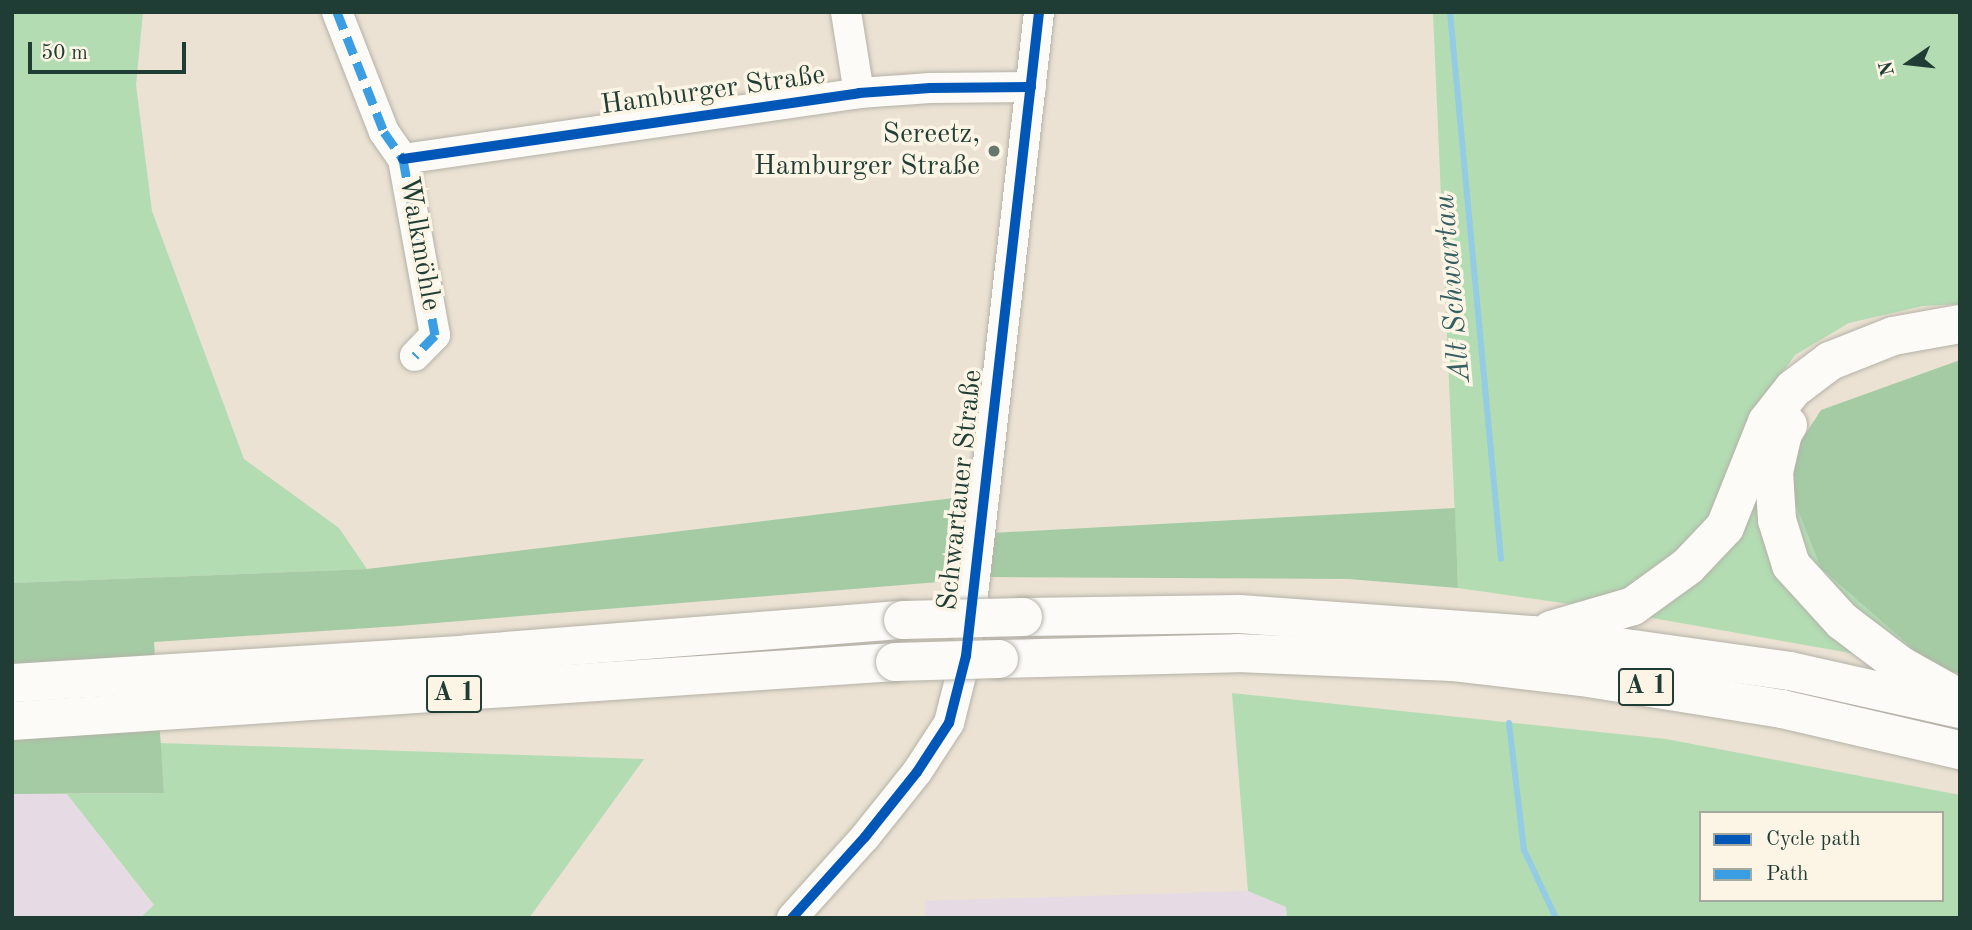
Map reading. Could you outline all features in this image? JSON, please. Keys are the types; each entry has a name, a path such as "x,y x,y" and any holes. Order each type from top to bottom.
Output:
{"highway":[{"path":"1533,635 1633,606 1688,566 1725,527 1767,422 1793,389 1830,361 1893,336 1960,324"},
{"path":"1960,342 1898,355 1837,379 1804,401 1783,433 1774,472 1777,520 1791,565 1842,621 1900,665 1960,699"},
{"name":"A 1","path":"12,683 468,654 903,620 1239,614 1533,635 1790,671 1960,709"},
{"name":"A 1","path":"12,721 895,662 1237,653 1452,662 1582,677 1782,709 1956,750"}],"street":[{"name":"Walkmöhle","path":"337,12 384,132 403,159 435,335 415,356"},
{"path":"846,12 859,93"},
{"name":"Schwartauer Straße","path":"792,918 917,772 949,723 966,656 1039,12"},
{"name":"Hamburger Straße","path":"403,159 859,93 930,88 1031,87"}],"shaded area":[{"path":"12,794 67,794 154,906 140,918 12,918"},
{"path":"1248,891 1286,907 1287,918 925,918 925,901"}],"green space":[{"path":"12,12 143,12 136,85 152,211 244,459 339,528 367,569 12,583"},
{"path":"1433,12 1960,12 1960,304 1923,306 1849,323 1795,355 1753,415 1788,485 1935,668 1584,606 1458,588"},
{"path":"1960,360 1960,674 1935,668 1821,568 1788,485 1797,447 1821,410"},
{"path":"962,497 951,581 399,626 154,642 164,793 12,794 12,583 367,569"},
{"path":"1455,508 1458,588 1349,579 987,577 992,533"},
{"path":"1232,693 1666,739 1960,795 1960,918 1287,918 1286,907 1248,891"},
{"path":"160,743 644,759 529,918 140,918 154,905 67,794 164,793"}],"waterway":[{"name":"Alt Schwartau","path":"1450,12 1501,559"},
{"name":"Alt Schwartau","path":"1509,723 1524,850 1556,918"}],"marked path":[{"path":"337,12 384,132 403,159 435,335 415,356"}],"cycle path":[{"path":"792,918 865,837 917,772 949,723 966,656 1039,12"},
{"path":"403,159 859,93 930,88 1031,87"}],"place":[{"name":"Sereetz, Hamburger Straße","path":"994,151"}]}
